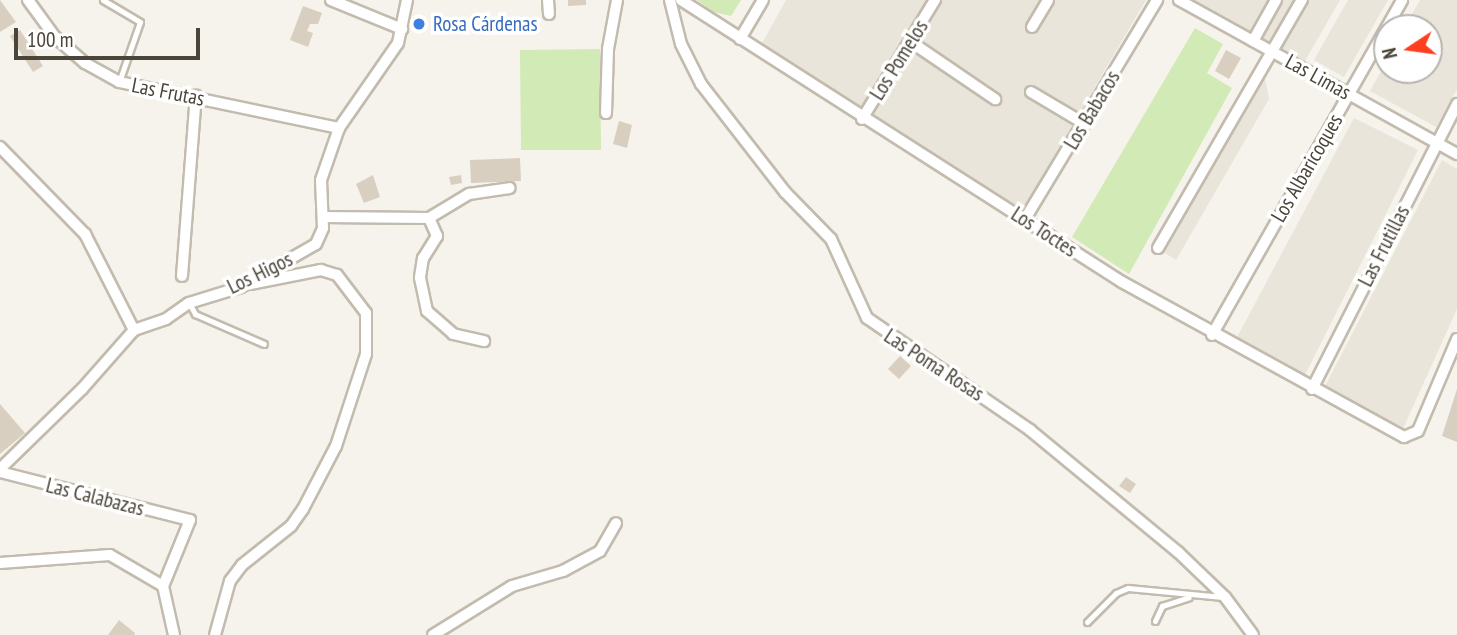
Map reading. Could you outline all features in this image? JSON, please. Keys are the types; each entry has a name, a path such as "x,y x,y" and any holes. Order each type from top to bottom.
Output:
{"street":[{"name":"Las Frutas","path":"28,0 55,37 85,62 119,82 339,128"},
{"path":"331,0 402,29"},
{"name":"Los Higos","path":"0,471 82,390 134,330 166,319 189,303 241,287 316,244 323,218 321,180 339,128 390,56 402,29 407,0"},
{"path":"548,0 549,14"},
{"path":"606,113 608,49 617,0"},
{"name":"Las Poma Rosas","path":"670,0 681,44 701,84 785,192 831,239 867,318 1030,430 1178,552 1225,597 1253,635"},
{"name":"Los Toctes","path":"681,0 862,119 1212,335 1404,437 1418,431 1452,363"},
{"path":"740,39 762,0"},
{"name":"Los Pomelos","path":"862,119 935,0"},
{"path":"1032,27 1048,0"},
{"name":"Los Babacos","path":"1025,219 1085,124 1157,0"},
{"name":"Las Limas","path":"1179,0 1457,154"},
{"path":"1253,41 1276,0"},
{"path":"1158,248 1303,0"},
{"name":"Los Albaricoques","path":"1212,335 1402,0"},
{"path":"911,42 995,99"},
{"path":"1031,92 1085,124"},
{"path":"182,276 195,96"},
{"name":"Las Frutillas","path":"1312,389 1457,104"},
{"path":"0,147 85,234 134,330"},
{"path":"323,218 429,218 469,194 510,188"},
{"path":"429,218 437,236 423,258 420,278 427,311 453,334 484,341"},
{"path":"215,635 236,573 291,526 303,509 336,446 366,354 367,326 361,301 329,271 241,287"},
{"path":"1452,363 1457,339"},
{"name":"Las Calabazas","path":"0,471 190,520 163,586"},
{"path":"433,635 512,586 563,571 600,551 616,523"},
{"path":"0,563 110,555 163,586 174,635"}],"lane":[{"path":"103,0 140,22 119,82"},
{"path":"189,303 195,314 264,344"},
{"path":"1087,622 1116,593 1128,588 1144,586 1191,596 1225,597"},
{"path":"1155,621 1162,606 1191,596"}],"shaded area":[{"path":"786,0 1146,0 1020,214 761,45"},
{"path":"1192,0 1340,0 1305,61"},
{"path":"1348,0 1388,0 1380,14 1373,14 1373,26 1344,77 1314,60"},
{"path":"1420,0 1457,0 1457,89 1436,127 1370,91 1374,84 1443,84 1443,14 1412,14"},
{"path":"1264,74 1269,99 1176,260 1162,251"},
{"path":"1354,118 1418,150 1304,377 1235,341"},
{"path":"1442,160 1457,169 1457,309 1402,431 1323,390"}],"green space":[{"path":"697,0 741,0 731,16 714,12"},
{"path":"1195,28 1223,44 1207,73 1232,88 1129,274 1072,237"},
{"path":"600,49 601,150 521,150 520,50"}],"building":[{"path":"0,0 16,22 0,32"},
{"path":"568,0 586,0 586,5 568,6"},
{"path":"303,6 322,13 318,24 310,24 307,31 313,33 308,47 290,40"},
{"path":"20,30 43,66 33,72 10,36"},
{"path":"1226,50 1241,58 1229,79 1215,71"},
{"path":"619,121 632,125 627,148 613,144"},
{"path":"520,158 521,181 471,183 470,160"},
{"path":"373,175 380,197 364,203 356,184"},
{"path":"461,175 462,183 451,185 449,177"},
{"path":"900,356 911,366 899,379 888,369"},
{"path":"1457,389 1457,442 1442,436"},
{"path":"0,404 25,433 0,454"},
{"path":"1126,477 1136,484 1130,493 1119,486"},
{"path":"119,620 135,633 134,635 108,635"}],"place":[{"name":"Rosa Cárdenas","path":"419,24"}]}
